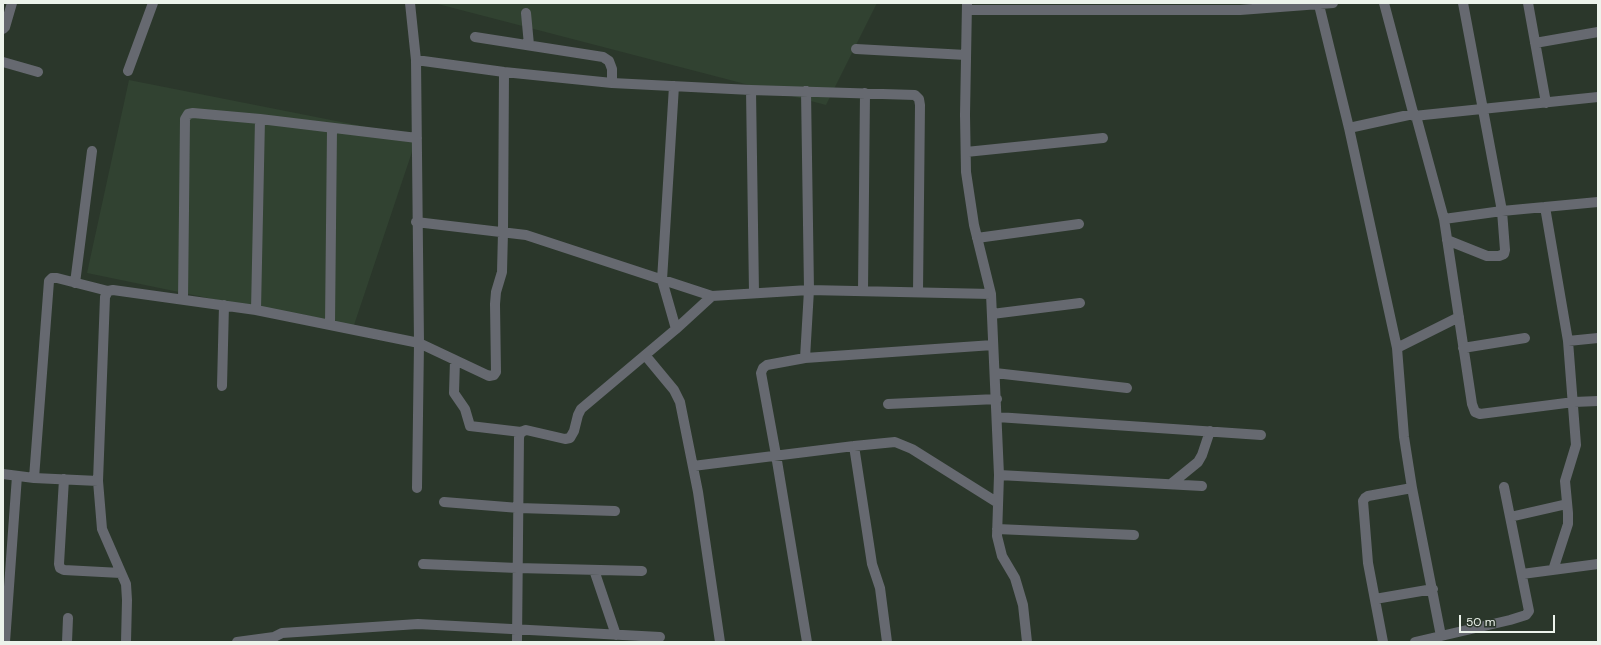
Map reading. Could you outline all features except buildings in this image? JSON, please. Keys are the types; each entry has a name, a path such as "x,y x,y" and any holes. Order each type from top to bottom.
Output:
{"street":[{"path":"3,29 6,27 12,3"},
{"path":"128,71 153,3"},
{"path":"410,3 416,60 416,222 419,343 417,488"},
{"path":"1027,642 1022,605 1015,578 1002,556 997,536 999,475 997,399 991,294 978,238 966,172 967,6 1240,7 1319,5 1333,3"},
{"path":"1384,3 1444,219 1463,348 1472,404 1475,412 1480,414 1574,402 1598,401"},
{"path":"1447,240 1487,256 1499,256 1504,254 1502,211 1463,3"},
{"path":"1528,3 1546,103"},
{"path":"1319,5 1349,128 1397,348 1404,437 1412,488 1441,636"},
{"path":"526,13 529,45"},
{"path":"1535,43 1598,32"},
{"path":"475,37 603,57 609,61 612,69 612,83"},
{"path":"856,48 966,55"},
{"path":"416,60 504,72 612,83 751,90 915,95 920,105 918,292"},
{"path":"3,62 38,72"},
{"path":"34,478 49,281 52,278 108,291 113,290 256,310 419,343 489,376 494,375 496,372 495,304 502,272 504,72"},
{"path":"674,86 662,280 676,329"},
{"path":"751,90 754,293"},
{"path":"805,358 809,290 806,92"},
{"path":"863,291 865,93"},
{"path":"1349,128 1415,115 1483,110 1598,97"},
{"path":"183,300 185,119 188,114 193,113 260,119 332,129 417,138"},
{"path":"256,310 260,119"},
{"path":"330,324 332,129"},
{"path":"966,152 1102,138"},
{"path":"75,283 92,151"},
{"path":"1444,219 1502,211 1598,202"},
{"path":"1545,207 1568,341 1574,402 1576,445 1565,480 1568,524 1553,570"},
{"path":"416,222 526,235 712,296 809,290 991,294"},
{"path":"978,238 1079,224"},
{"path":"108,291 105,297 98,481 102,529 126,584 126,642"},
{"path":"455,360 454,393 464,409 470,426 522,432 526,430 565,439 570,438 574,431 581,409 676,329 712,296"},
{"path":"992,314 1080,303"},
{"path":"222,386 224,305"},
{"path":"1397,348 1459,317"},
{"path":"1463,348 1525,338"},
{"path":"1568,341 1598,338"},
{"path":"807,642 761,373 763,368 767,365 805,358 993,345"},
{"path":"645,355 674,390 680,402 693,466 720,642"},
{"path":"995,373 1127,388"},
{"path":"888,404 997,399"},
{"path":"997,417 1261,435"},
{"path":"1171,484 1198,462 1202,455 1210,431"},
{"path":"517,642 519,437 522,432"},
{"path":"693,466 895,442 903,444 998,503"},
{"path":"854,446 872,564 880,588 886,642"},
{"path":"3,474 34,478 98,481"},
{"path":"999,475 1202,486"},
{"path":"4,642 17,476"},
{"path":"64,479 60,568 64,570 121,573"},
{"path":"1414,642 1441,636 1454,637 1526,615 1529,611 1504,487"},
{"path":"1383,642 1368,563 1363,501 1368,496 1412,488"},
{"path":"444,502 519,508 614,511"},
{"path":"1510,517 1567,504"},
{"path":"997,529 1134,535"},
{"path":"423,564 642,571"},
{"path":"1522,574 1598,564"},
{"path":"594,570 616,635"},
{"path":"1375,599 1433,589"},
{"path":"67,642 68,618"},
{"path":"238,642 273,640 282,633 418,624 660,637"}],"shaded area":[{"path":"434,3 877,3 826,105"},
{"path":"129,80 417,137 353,328 87,273"}]}
